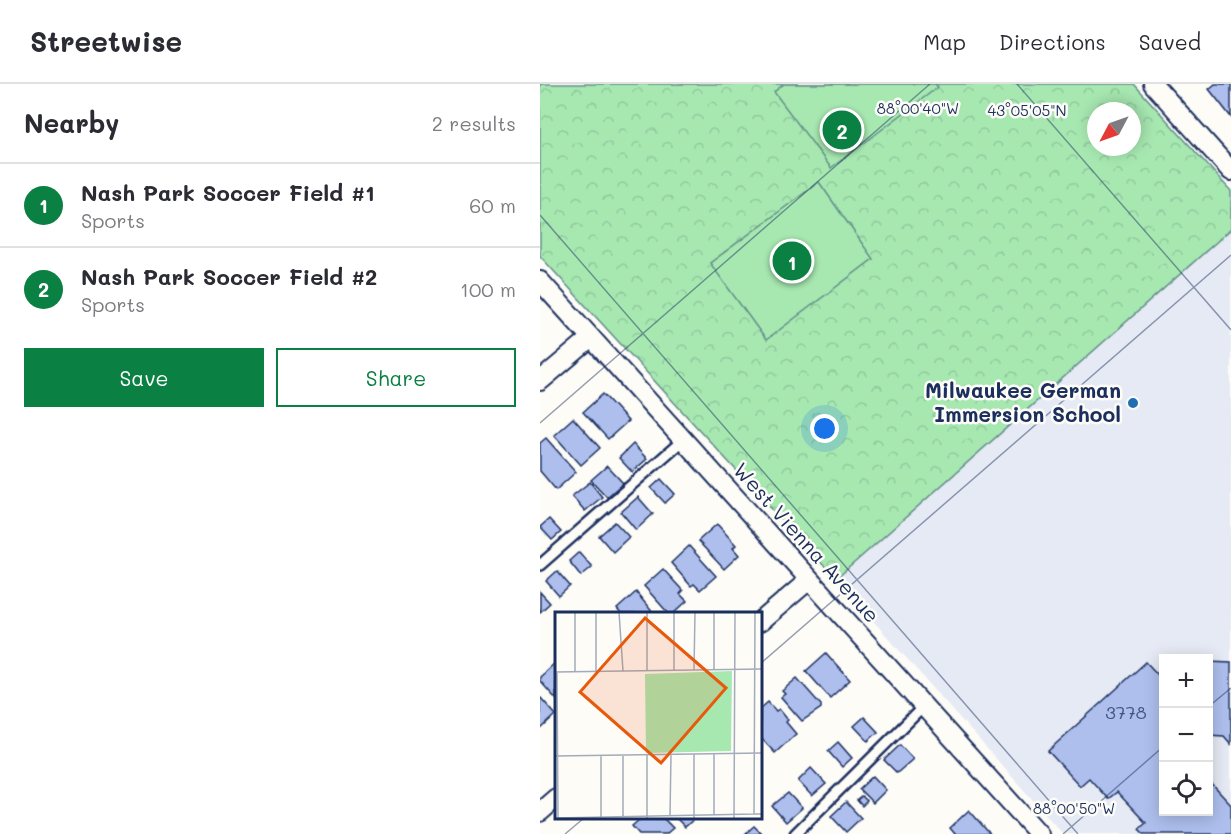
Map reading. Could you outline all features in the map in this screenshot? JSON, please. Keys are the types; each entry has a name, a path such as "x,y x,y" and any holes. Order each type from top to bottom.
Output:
{"street":[{"path":"1153,84 1231,171"},
{"name":"West Vienna Avenue","path":"540,281 1039,834"},
{"path":"540,381 591,338"},
{"path":"762,620 809,580"},
{"path":"540,812 555,799"}],"lane":[{"path":"540,565 683,440"},
{"path":"795,834 925,705"}],"shaded area":[{"name":"Milwaukee German Immersion School","path":"1231,229 1231,834 1063,834 836,579"}],"green space":[{"path":"540,84 1134,84 1231,191 1231,229 836,579 540,256"},
{"path":"784,84 935,84 938,87 831,168 774,92"},
{"path":"819,182 873,259 766,340 710,263"}],"building":[{"path":"1215,84 1231,84 1231,117 1209,89"},
{"path":"603,394 628,421 608,439 583,412"},
{"path":"573,418 600,448 581,465 554,435"},
{"path":"546,438 576,472 556,490 540,471 540,443"},
{"path":"633,444 647,459 632,472 619,458"},
{"path":"607,466 623,483 607,497 591,480"},
{"path":"661,479 675,494 665,503 651,488"},
{"path":"590,482 602,497 585,511 572,496"},
{"path":"638,497 653,514 636,530 621,512"},
{"path":"549,519 561,532 552,540 540,527"},
{"path":"615,522 629,537 613,552 599,536"},
{"path":"717,524 736,545 733,548 739,555 724,569 698,541"},
{"path":"689,546 716,576 700,590 694,584 691,586 671,563"},
{"path":"579,552 592,567 581,576 569,561"},
{"path":"663,569 683,591 680,594 687,601 675,612 667,612 644,586"},
{"path":"557,571 570,586 559,596 546,581"},
{"path":"540,592 550,603 540,612"},
{"path":"636,592 652,612 619,612 617,609"},
{"path":"826,653 850,680 830,698 806,671"},
{"path":"1213,661 1231,662 1231,744 1224,736 1213,735"},
{"path":"1146,662 1159,676 1159,816 1213,816 1213,785 1231,805 1231,834 1144,834 1139,829 1146,823 1117,792 1108,799 1089,778 1080,786 1048,751"},
{"path":"555,663 555,698 540,681 540,677"},
{"path":"797,678 821,705 821,708 802,721 781,697 785,694 782,691"},
{"path":"540,697 555,716 540,728"},
{"path":"768,702 776,711 779,709 796,734 775,753 762,739 762,707"},
{"path":"864,717 878,732 868,741 854,726"},
{"path":"838,742 852,758 842,767 828,751"},
{"path":"900,745 913,759 897,773 884,760"},
{"path":"811,768 826,784 812,796 798,781"},
{"path":"873,776 886,790 873,803 859,789"},
{"path":"788,793 802,808 786,822 772,806"},
{"path":"862,796 867,801 862,806 857,800"},
{"path":"846,802 861,818 846,832 831,816"},
{"path":"969,810 990,834 955,834 950,828"},
{"path":"640,819 664,819 673,828 666,834 639,834 632,826"},
{"path":"677,819 694,819 685,827"},
{"path":"754,826 762,834 745,834"}],"place":[{"name":"Nash Park Soccer Field #2","path":"842,130"},
{"name":"Nash Park Soccer Field #1","path":"792,261"},
{"name":"Milwaukee German Immersion School","path":"1133,403"}]}
